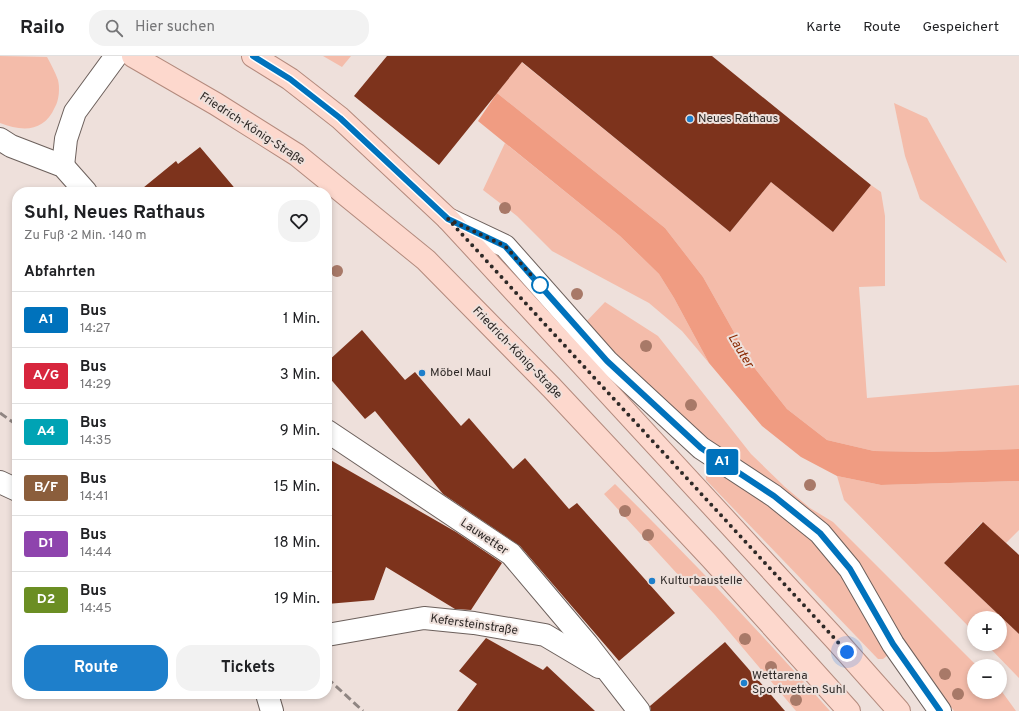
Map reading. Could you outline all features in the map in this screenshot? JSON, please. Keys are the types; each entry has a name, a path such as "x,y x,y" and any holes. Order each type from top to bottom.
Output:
{"main road":[{"name":"Friedrich-König-Straße","path":"133,56 216,104 297,155 426,260 558,394 712,559 849,711"},
{"path":"253,56 290,79 340,118 448,219 820,622 899,711"}],"street":[{"path":"63,166 66,139 75,112 116,56"},
{"path":"0,138 11,146 63,166 82,187"},
{"path":"448,219 505,246 607,361 701,448 774,496 820,533 850,569 893,644 940,711"},
{"name":"Lauwetter","path":"332,434 511,554 612,674 638,711"},
{"path":"0,482 12,488"},
{"name":"Kefersteinstraße","path":"332,633 424,618 474,623 545,635 612,674"},
{"path":"268,699 272,711"}],"shaded area":[{"path":"0,56 47,57 58,80 58,97 50,115 39,125 32,128 17,128 0,123"},
{"path":"323,56 351,56 342,67"},
{"path":"514,56 730,232 771,182 833,232 871,185 881,192 885,216 885,286 859,287 867,398 1019,385 1019,449 930,452 874,451 827,440 787,409 753,366 703,277 665,228 497,93 505,83 491,72"},
{"path":"894,103 927,118 1007,263 920,199 905,156"},
{"path":"505,143 620,236 659,274 674,298 709,363 682,331 649,303 552,251 517,216 483,190"},
{"path":"605,302 658,336 751,454 785,487 810,508 833,522 970,659 967,659 967,699 1007,699 1016,711 954,711 910,653 876,594 707,442 583,325"},
{"path":"710,468 716,468 795,524 830,557 888,655 883,659 878,659 706,480 706,471"},
{"path":"837,476 881,485 1019,481 1019,530 1006,543 982,522 944,563 995,611 967,611 967,625 844,500"},
{"path":"615,484 670,539 778,653 830,711 796,711 715,615 604,494"},
{"path":"1007,623 1019,634 1019,678 1007,666 1007,659 1001,659 993,651 1007,651"}],"water":[{"name":"Lauter","path":"497,93 665,228 703,277 753,366 787,409 827,440 874,451 930,452 1019,449 1019,481 881,485 837,476 801,457 762,426 709,363 674,298 659,274 620,236 478,121"}],"building":[{"name":"Neues Rathaus","path":"387,56 712,56 871,185 833,232 771,182 730,232 522,62 439,165 354,96"},
{"path":"200,147 234,187 144,187 176,161 178,164"},
{"path":"362,330 405,380 415,372 461,426 469,418 513,469 525,458 569,509 577,503 675,613 619,661 520,546 443,494 375,411 365,419 332,381 332,357"},
{"path":"332,461 456,532 502,563 471,610 455,609 386,567 374,600 332,604"},
{"path":"983,522 1019,555 1019,634 1007,623 1007,611 995,611 944,563"},
{"path":"486,638 543,670 547,666 595,711 457,711 477,684 459,671"},
{"path":"725,642 785,711 651,711 650,706"}],"railway":[{"path":"0,413 12,421"},
{"path":"332,683 363,711"}],"bus line":[{"name":"A1","path":"253,56 290,79 340,118 448,219 505,246 607,361 701,448 774,496 820,533 850,569 893,644 940,711"}],"place":[{"name":"Neues Rathaus","path":"690,119"},
{"name":"Möbel Maul","path":"422,373"},
{"name":"Kulturbaustelle","path":"652,581"},
{"name":"Wettarena Sportwetten Suhl","path":"744,683"}],"route":[{"path":"540,285 505,246 448,219 847,652"}]}
